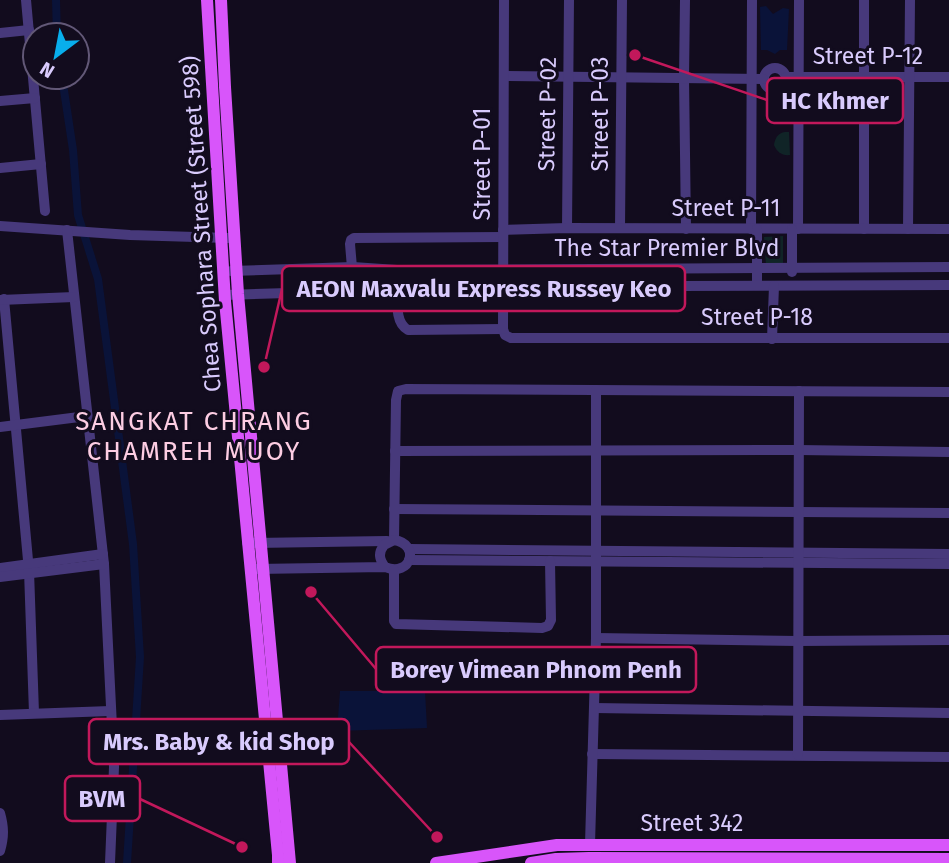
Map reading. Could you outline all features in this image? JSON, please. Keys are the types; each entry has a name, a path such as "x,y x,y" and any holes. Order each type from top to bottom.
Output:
{"main road":[{"name":"Chea Sophara Street (Street 598)","path":"207,0 218,96 228,238 237,271 251,509 278,863"},
{"name":"Chea Sophara Street (Street 598)","path":"218,96 220,0"},
{"name":"Chea Sophara Street (Street 598)","path":"228,238 223,271 225,295 251,509"},
{"name":"Chea Sophara Street (Street 598)","path":"256,569 290,863"},
{"name":"Street 342","path":"436,863 557,845 949,845"},
{"name":"Street 342","path":"531,863 589,858 949,859"}],"street":[{"path":"26,0 28,21"},
{"name":"Street P-01","path":"503,329 504,0"},
{"name":"Street P-02","path":"567,228 569,0"},
{"name":"Street P-03","path":"620,228 622,0"},
{"path":"685,0 686,229"},
{"path":"752,0 758,79 754,229 757,285"},
{"path":"791,285 800,77 799,0"},
{"path":"864,0 864,229"},
{"path":"908,229 909,0"},
{"path":"0,33 21,31"},
{"path":"504,76 758,79"},
{"name":"Street P-12","path":"758,79 768,88 779,90 786,82 786,77 949,77"},
{"path":"34,91 45,211"},
{"path":"0,101 35,98"},
{"path":"0,168 41,164"},
{"path":"0,226 130,235 228,238"},
{"name":"Street P-11","path":"352,265 350,244 354,238 567,228 949,229"},
{"path":"70,230 74,297 103,559 114,767 110,863"},
{"path":"352,265 354,291"},
{"name":"The Star Premier Blvd","path":"223,271 352,265 384,269 503,270 949,267"},
{"path":"263,270 264,293"},
{"name":"The Star Premier Blvd","path":"225,295 354,291 398,286 949,285"},
{"name":"Street P-18","path":"398,286 399,321 401,326 408,330 503,329 505,335 511,338 949,338"},
{"path":"772,338 774,286"},
{"path":"34,713 28,569 2,300 74,297"},
{"path":"590,844 596,638 596,390"},
{"path":"390,568 382,563 380,553 391,540 398,391 949,392"},
{"path":"798,755 799,391"},
{"path":"0,427 87,416"},
{"path":"395,451 949,452"},
{"path":"394,509 949,513"},
{"path":"254,543 391,540 403,542 409,555"},
{"path":"409,555 798,557 949,554"},
{"path":"409,555 550,561 596,556"},
{"path":"256,569 403,567 409,555"},
{"path":"798,557 949,564"},
{"path":"0,568 28,569 103,559"},
{"path":"390,568 396,624 542,628 548,626 551,620 550,561"},
{"path":"0,578 28,569"},
{"path":"596,638 949,640"},
{"path":"594,708 949,713"},
{"path":"0,715 110,710"},
{"path":"592,754 949,757"},
{"path":"0,813 4,826 0,850"}],"green space":[{"path":"789,132 790,155 780,153 774,145 777,136"},
{"path":"783,236 783,265 766,265 764,237"}],"water":[{"path":"766,6 773,14 783,8 789,9 787,50 780,50 775,54 761,50 760,7"},
{"path":"340,691 425,691 427,728 337,731"}],"waterway":[{"path":"56,0 57,21"},
{"path":"64,91 73,150 78,215 98,279 133,544 140,657 127,863"}],"place":[{"name":"HC Khmer","path":"635,55"},
{"name":"AEON Maxvalu Express Russey Keo","path":"264,367"},
{"name":"Borey Vimean Phnom Penh","path":"311,592"},
{"name":"Mrs. Baby & kid Shop","path":"437,837"},
{"name":"BVM","path":"242,847"}],"district":[{"name":"SANGKAT CHRANG CHAMREH MUOY","path":"194,436"}]}
